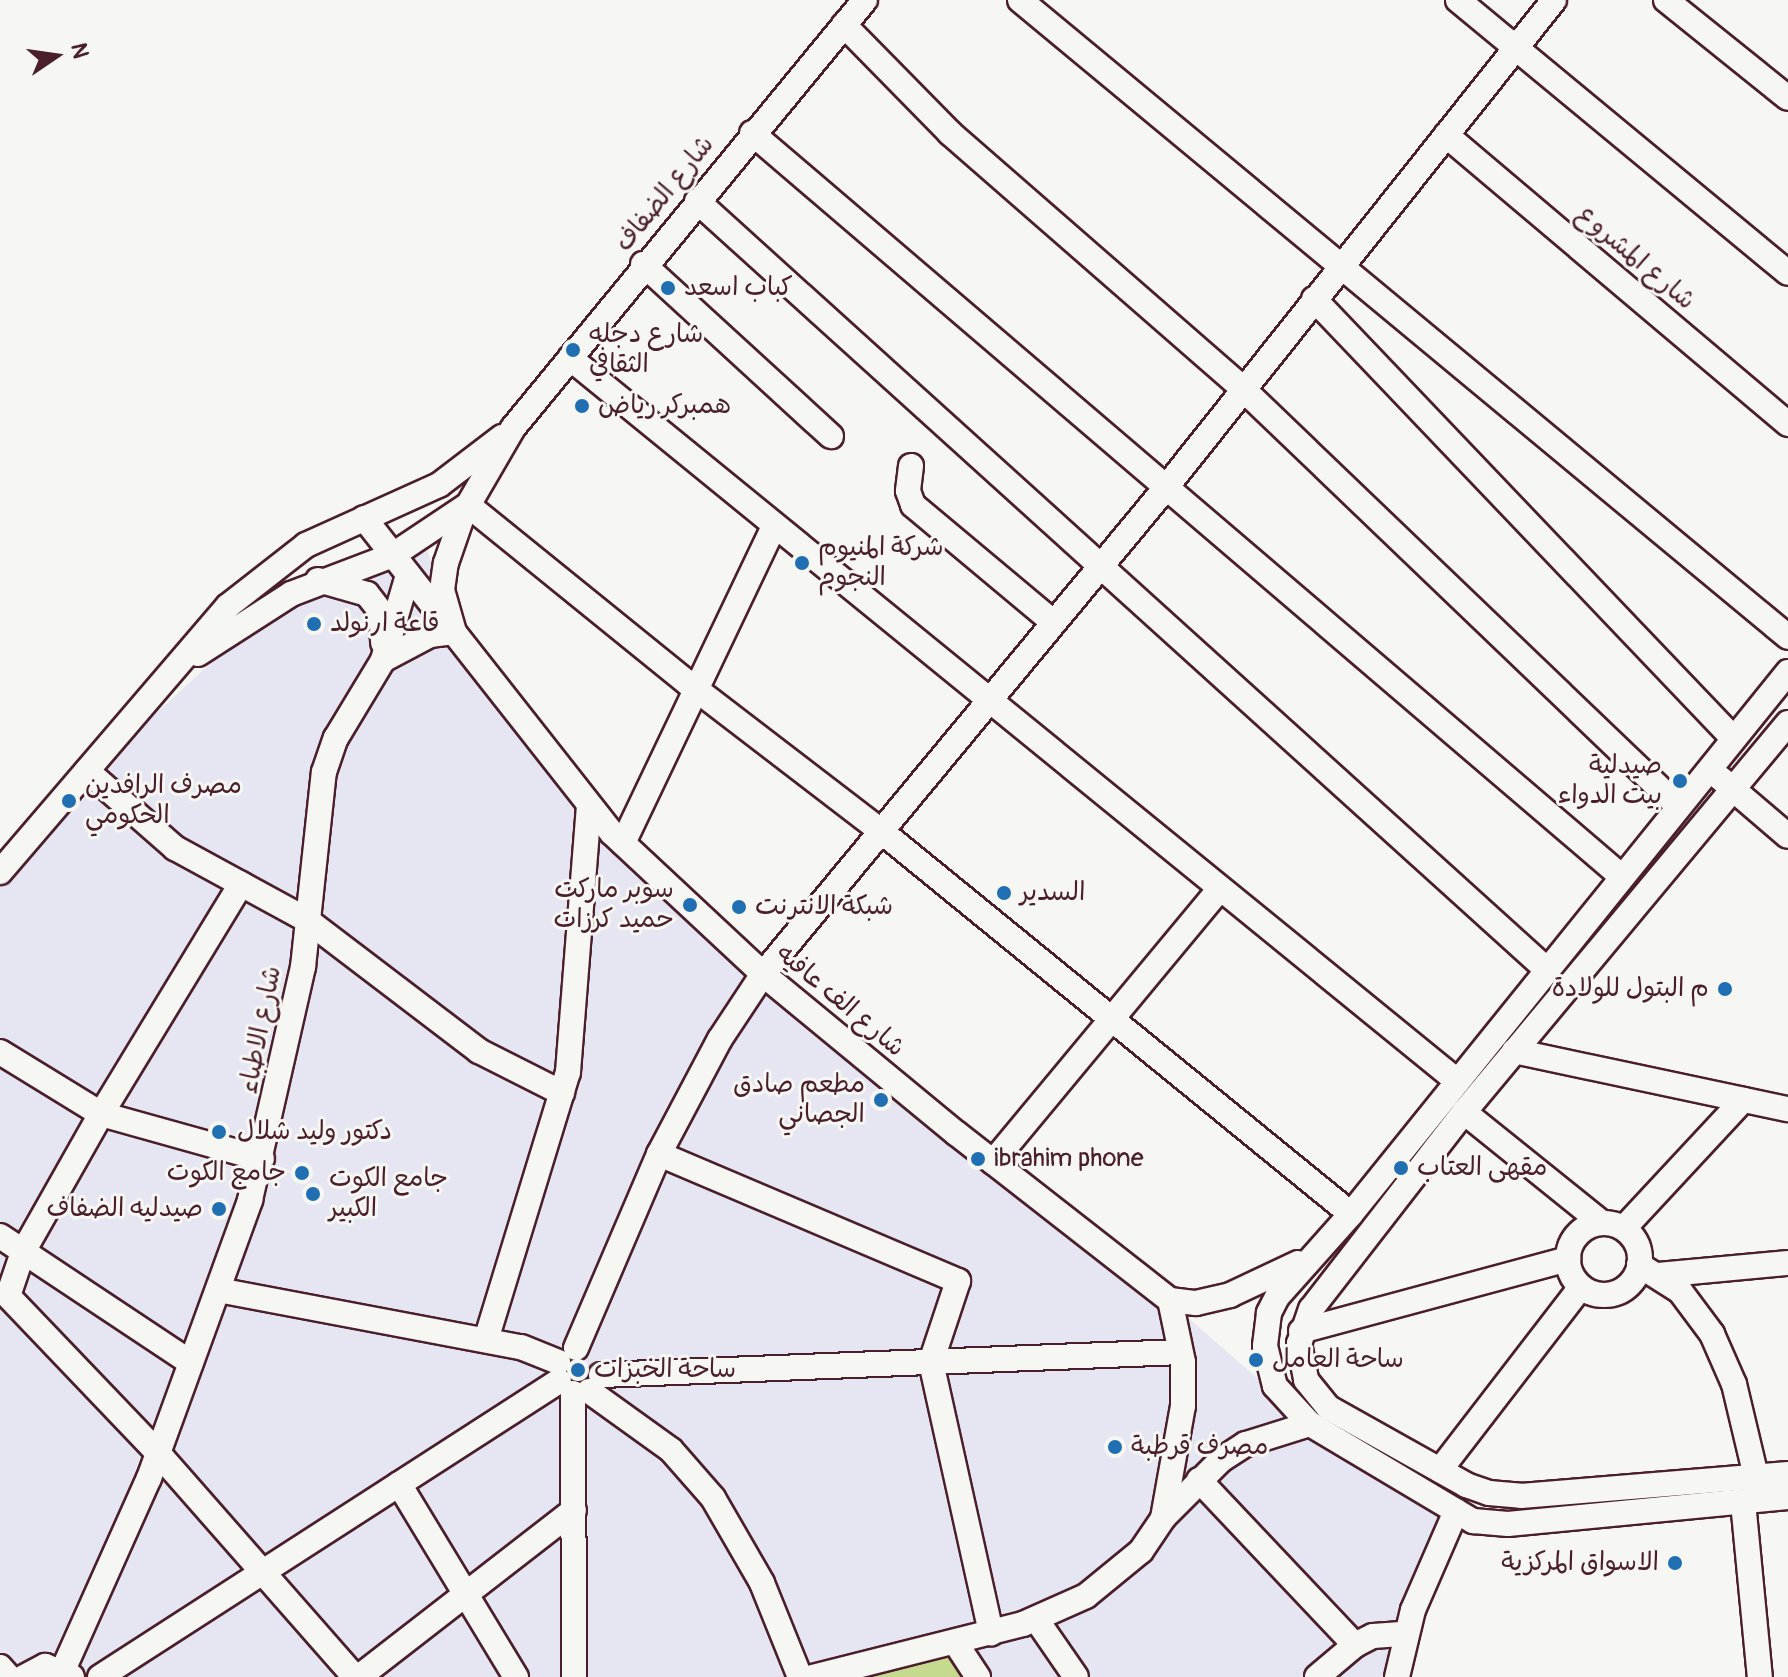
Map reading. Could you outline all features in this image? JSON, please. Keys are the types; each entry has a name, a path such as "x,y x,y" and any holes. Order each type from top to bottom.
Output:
{"street":[{"name":"شارع الضفاف","path":"513,428 643,264 865,0"},
{"path":"1020,0 1788,637"},
{"path":"1458,0 1788,273"},
{"path":"574,1677 576,1375 659,1154 720,1039 763,974 1164,490 1554,0"},
{"path":"1666,0 1788,98"},
{"path":"844,25 950,133 1243,389 1678,806"},
{"path":"752,133 1164,490 1621,876"},
{"name":"شارع المشروع","path":"1446,135 1788,424"},
{"path":"697,201 1546,969"},
{"path":"643,264 831,436"},
{"path":"1314,299 1733,738"},
{"path":"570,358 987,702 1457,1081"},
{"path":"318,580 367,594 381,612 383,660 430,635 454,632 442,590 446,563 468,505 513,428"},
{"path":"0,872 228,606 285,560 364,518 439,485 513,428"},
{"path":"911,466 908,491 913,505 1053,622"},
{"path":"179,666 318,580 393,555 468,505"},
{"path":"468,505 694,687 881,831 1351,1214"},
{"name":"شارع الف عافيه","path":"364,518 589,806 623,843 763,974 993,1162 1170,1300"},
{"path":"623,843 694,687 774,526"},
{"name":"شارع الاطباء","path":"67,1673 158,1453 262,1159 303,967 324,772 336,738 383,660 408,575"},
{"path":"1788,672 1351,1214 1277,1297 1267,1328 1275,1386 1310,1424 1473,1521 1508,1524 1788,1497"},
{"path":"1788,723 1731,787 1464,1112 1311,1309 1301,1331 1302,1368 1320,1400 1466,1485 1507,1496 1788,1474"},
{"path":"1708,769 1788,836"},
{"path":"87,771 175,848 307,920 479,1051 562,1093"},
{"path":"486,1340 562,1093 578,997 589,806"},
{"path":"241,884 101,1114 23,1252 8,1296 158,1453 357,1677 574,1510"},
{"path":"993,1162 1220,889"},
{"path":"1514,1051 1788,1109"},
{"path":"0,1052 101,1114 262,1159"},
{"path":"1581,1287 1568,1259 1580,1232 1612,1225 1743,1100"},
{"path":"1464,1112 1638,1247 1648,1270 1696,1310 1723,1358 1756,1476"},
{"path":"659,1154 958,1281 931,1362 991,1633"},
{"path":"0,1236 191,1363"},
{"path":"1163,1518 1183,1406 1181,1352 1170,1300 1196,1303 1251,1288 1329,1240"},
{"path":"1301,1331 1568,1259"},
{"path":"1581,1287 1612,1294 1648,1270 1788,1263"},
{"path":"1440,1470 1581,1287"},
{"path":"218,1290 538,1351 576,1375 671,1450 713,1498 762,1583 800,1677"},
{"path":"100,1677 399,1484 576,1375 1181,1352"},
{"path":"813,1677 991,1633 1036,1619 1086,1596 1117,1574 1141,1551 1163,1518 1199,1480 1246,1444 1310,1424"},
{"path":"1199,1480 1355,1645"},
{"path":"399,1484 516,1677"},
{"path":"1743,1502 1760,1677"},
{"path":"1397,1677 1405,1634 1456,1511"},
{"path":"1036,1619 1076,1677"},
{"path":"1317,1677 1355,1645 1373,1636 1405,1634"},
{"path":"955,1642 978,1677"},
{"path":"24,1677 45,1666 67,1673"},
{"path":"0,1667 9,1677"}],"shaded area":[{"path":"424,538 445,611 589,806 763,974 1139,1275 1310,1424 1463,1517 1398,1677 10,1677 0,1664 0,878 105,760 274,605"}],"green space":[{"path":"955,1642 978,1677 813,1677"}],"place":[{"name":"كباب اسعد","path":"668,288"},
{"name":"شارع دجله الثقافي","path":"573,350"},
{"name":"همبركر رياض","path":"582,406"},
{"name":"شركة المنيوم النجوم","path":"802,563"},
{"name":"قاعة ارنولد","path":"314,624"},
{"name":"صيدلية بيت الدواء","path":"1680,781"},
{"name":"مصرف الرافدين الحكومي","path":"69,801"},
{"name":"السدير","path":"1004,893"},
{"name":"سوبر ماركت حميد كرزات","path":"690,905"},
{"name":"شبكة الانترنت","path":"739,907"},
{"name":"م البتول للولادة","path":"1725,989"},
{"name":"مطعم صادق الجصاني","path":"881,1100"},
{"name":"دكتور وليد شلال","path":"219,1132"},
{"name":"ibrahim phone","path":"978,1159"},
{"name":"مقهى العتاب","path":"1401,1168"},
{"name":"جامع الكوت","path":"302,1173"},
{"name":"جامع الكوت الكبير","path":"313,1194"},
{"name":"صيدليه الضفاف","path":"219,1209"},
{"name":"ساحة العامل","path":"1256,1360"},
{"name":"ساحة الخبزات","path":"578,1370"},
{"name":"مصرف قرطبة","path":"1115,1447"},
{"name":"الاسواق المركزية","path":"1675,1563"}]}
